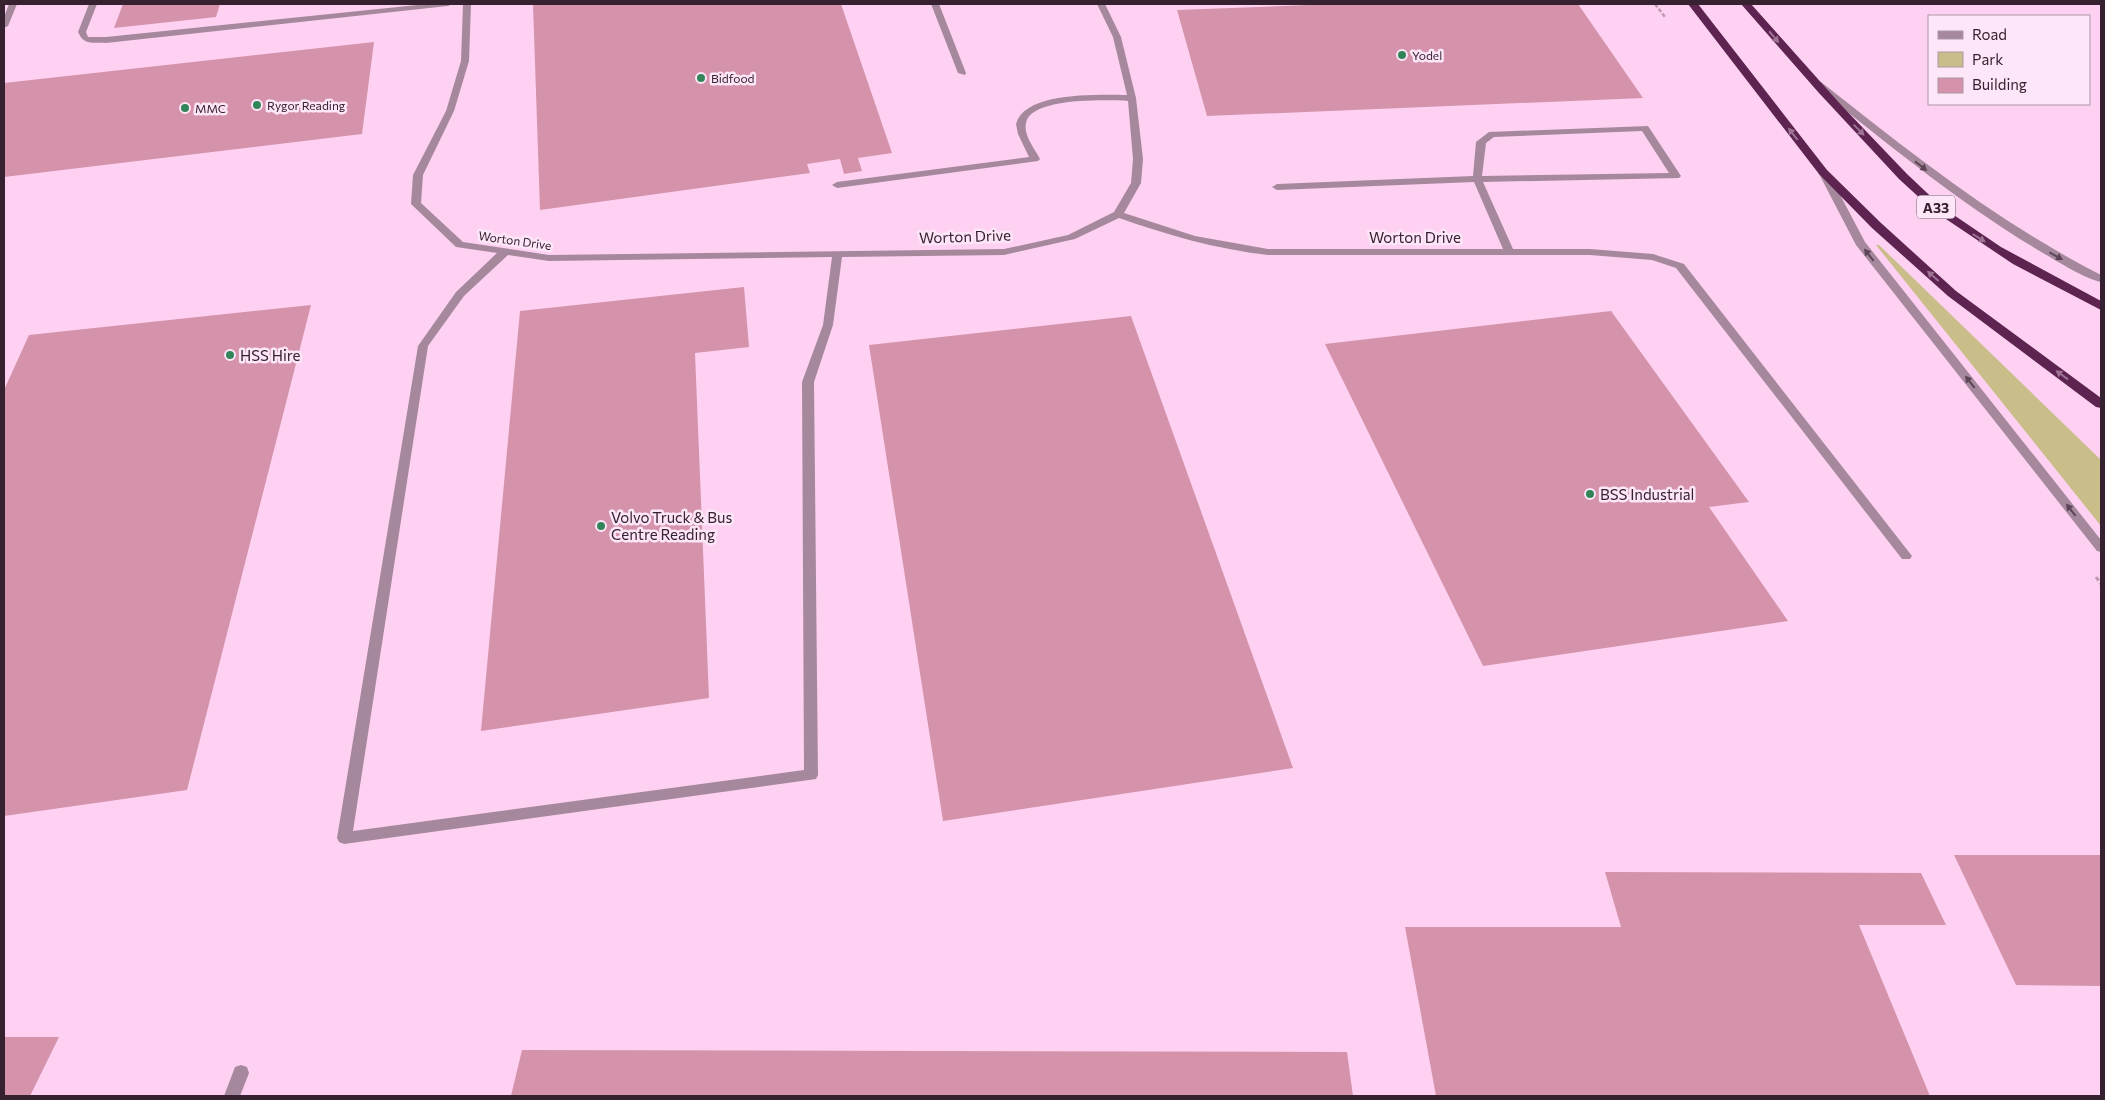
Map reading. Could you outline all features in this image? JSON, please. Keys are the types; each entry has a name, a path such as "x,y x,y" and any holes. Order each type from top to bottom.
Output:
{"highway":[{"path":"1693,4 1823,172 1888,237 1971,309 2101,404"},
{"name":"A33","path":"1746,4 1801,70 1936,207 1970,232 2008,256 2101,306"}],"street":[{"path":"4,26 13,4"},
{"path":"93,4 82,32 85,39 106,40 448,4"},
{"name":"Worton Drive","path":"467,4 465,62 450,111 418,175 416,204 460,244 549,258 1004,252 1071,236 1118,214 1188,238 1221,246 1268,252 1590,252 1653,257 1680,266 1704,294 1906,556"},
{"path":"935,4 962,73"},
{"path":"1101,4 1118,38 1132,98 1138,159 1136,183 1118,214"},
{"path":"1801,70 1979,209 2060,258 2101,279"},
{"path":"836,184 1036,159 1021,126 1022,120 1028,112 1056,102 1132,98"},
{"path":"1277,186 1477,179 1676,176 1645,128 1492,134 1481,142 1477,179 1509,252"},
{"path":"1823,172 1860,243 2101,548"},
{"path":"506,251 460,294 423,346 344,838 811,775 808,382 828,325 837,254"},
{"path":"232,1096 242,1073"}],"green space":[{"path":"1876,245 1879,245 2101,460 2101,526"}],"building":[{"path":"123,4 220,4 216,17 114,28"},
{"name":"Bidfood","path":"533,4 841,4 892,153 858,158 862,171 844,174 840,159 807,164 810,173 540,210"},
{"name":"Yodel","path":"1335,4 1578,4 1643,98 1207,116 1177,10"},
{"name":"MMC","path":"374,42 362,134 4,177 4,83"},
{"name":"Volvo Truck & Bus Centre Reading","path":"744,287 749,347 695,353 709,698 481,731 520,311"},
{"path":"311,305 187,790 4,816 4,390 29,335"},
{"path":"1611,311 1749,502 1709,507 1788,621 1483,666 1325,344"},
{"path":"1131,316 1293,768 943,821 869,345"},
{"path":"1954,855 2101,855 2101,986 2016,985"},
{"path":"1605,872 1921,873 1946,925 1859,925 1930,1096 1436,1096 1405,927 1621,927"},
{"path":"4,1037 59,1037 30,1096 4,1096"},
{"path":"522,1050 1347,1052 1353,1096 511,1096"}],"place":[{"name":"Yodel","path":"1402,55"},
{"name":"Bidfood","path":"701,78"},
{"name":"Rygor Reading","path":"257,105"},
{"name":"MMC","path":"185,108"},
{"name":"HSS Hire","path":"230,355"},
{"name":"BSS Industrial","path":"1590,494"},
{"name":"Volvo Truck & Bus Centre Reading","path":"601,526"}]}
